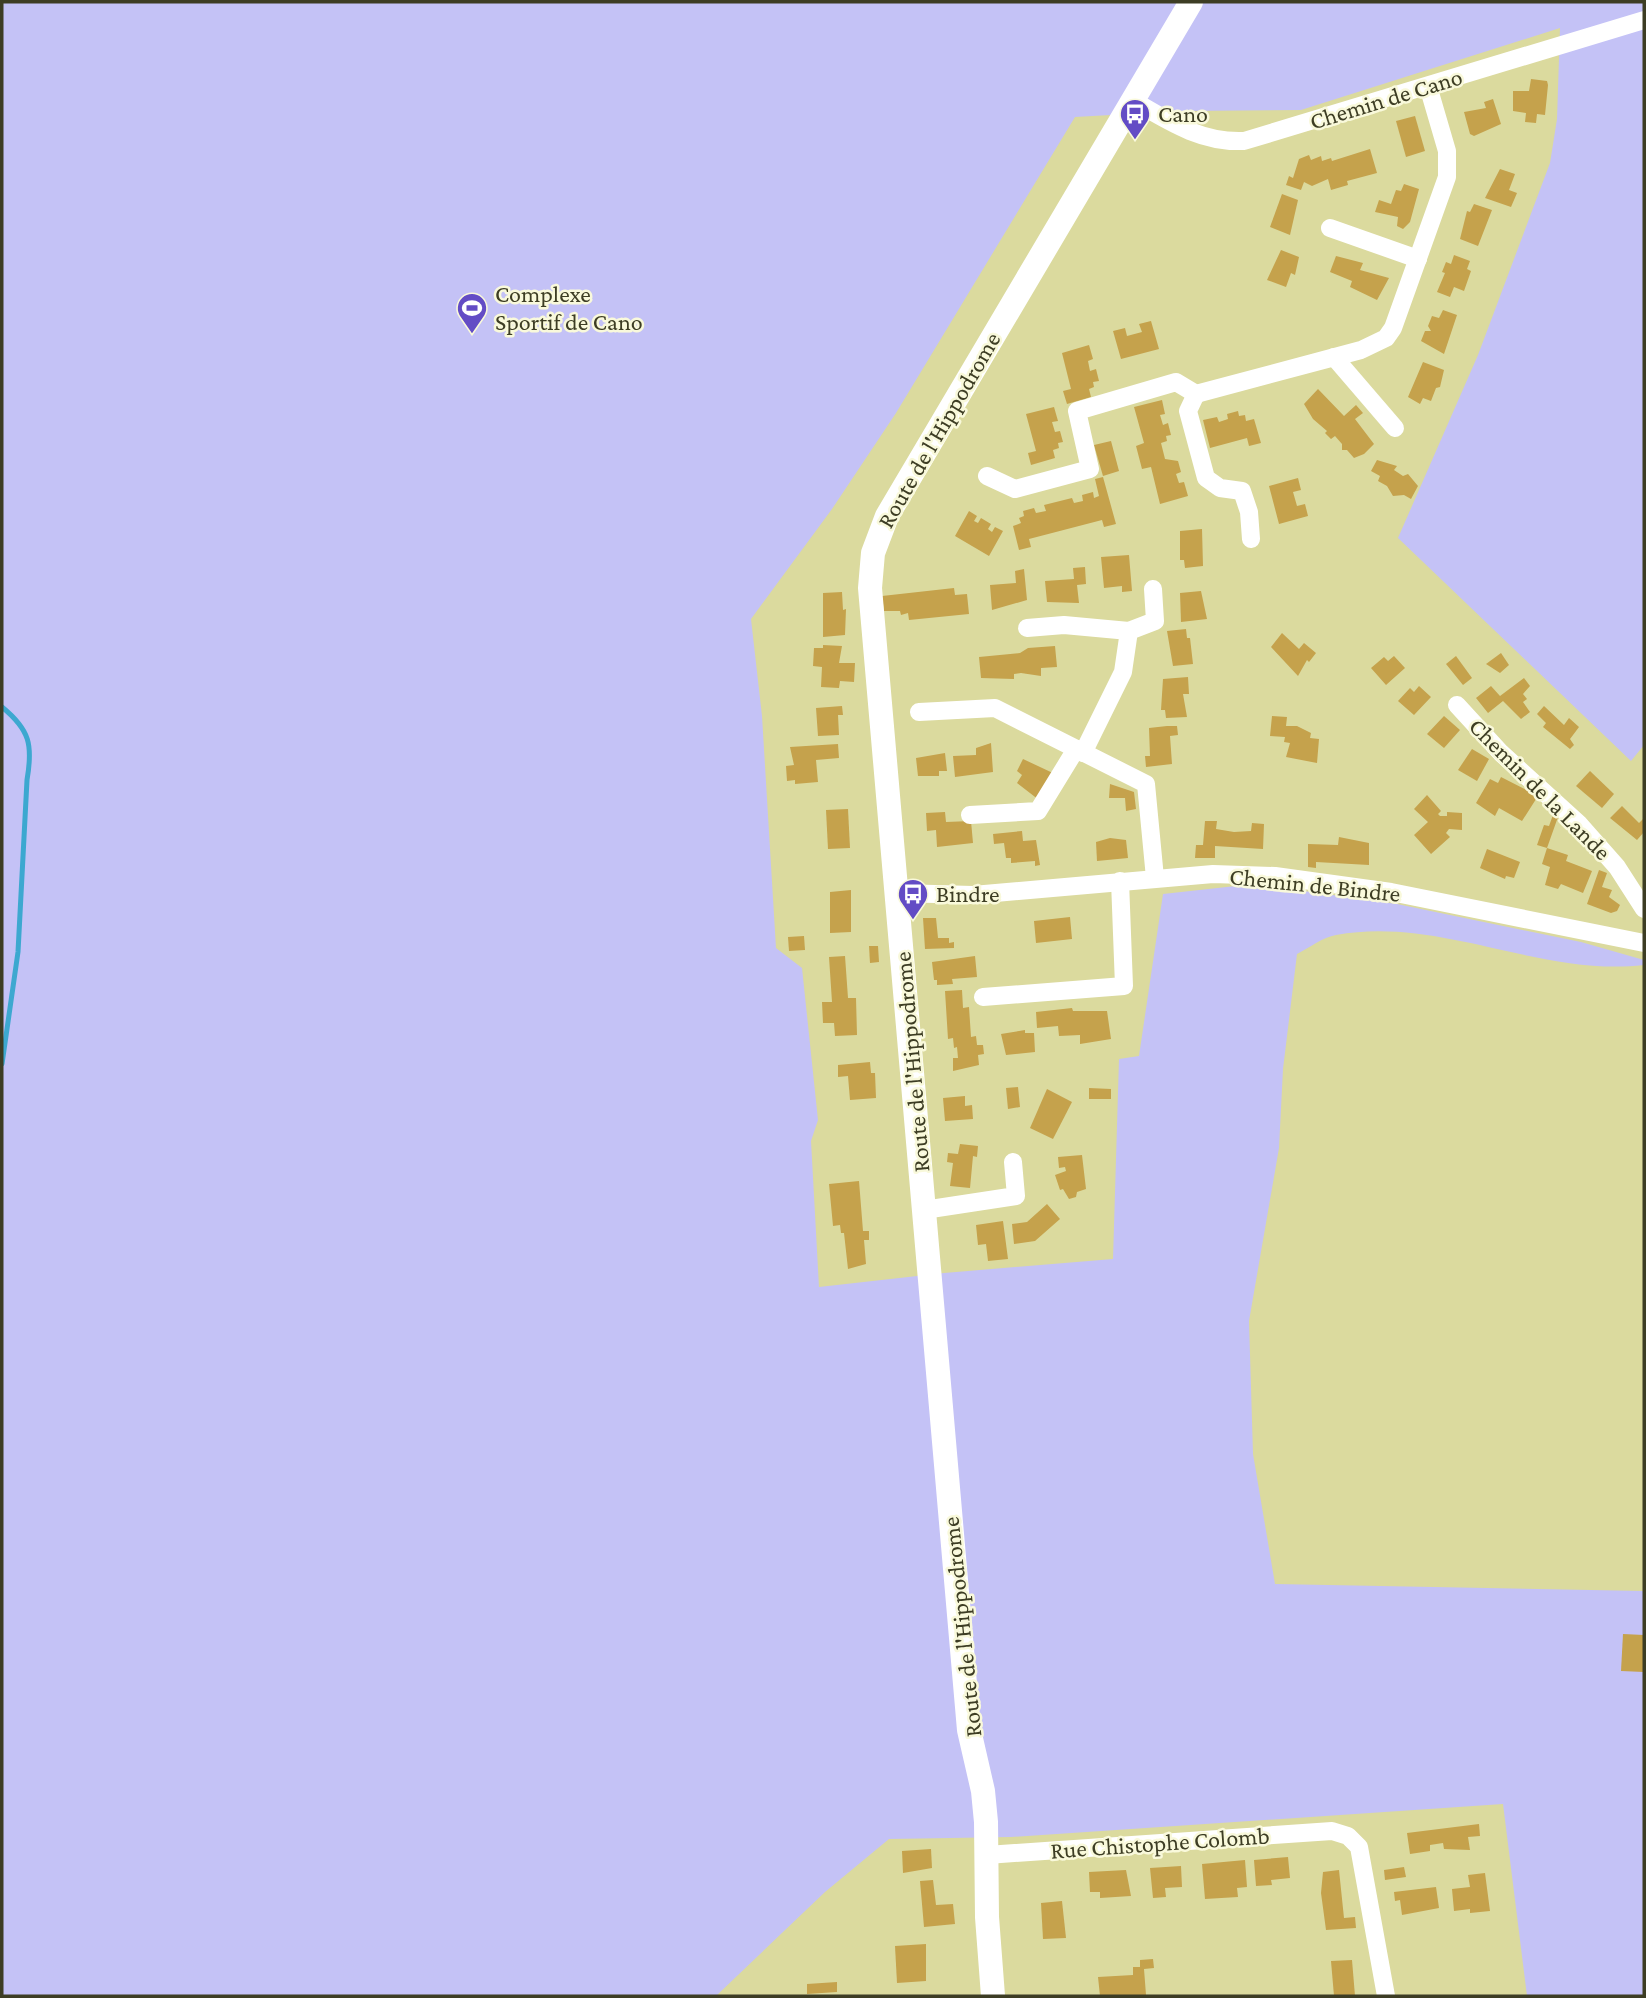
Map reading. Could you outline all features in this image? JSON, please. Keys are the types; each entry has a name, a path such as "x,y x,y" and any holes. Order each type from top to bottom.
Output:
{"main road":[{"name":"Route de l'Hippodrome","path":"993,1996 987,1917 988,1855 983,1791 969,1730 870,589 873,553 887,516 1191,2"}],"street":[{"name":"Chemin de Cano","path":"1132,100 1187,132 1225,142 1259,138 1644,20"},
{"path":"987,476 1015,489 1090,469 1077,411 1176,382 1196,394 1334,357 1377,344 1387,338 1447,177 1447,151 1428,86"},
{"path":"1330,228 1418,258"},
{"path":"1334,357 1395,429"},
{"path":"1196,394 1188,411 1206,478 1220,488 1242,491 1250,512 1251,539"},
{"path":"1027,628 1064,625 1129,631 1156,621 1153,589"},
{"path":"970,815 1038,811 1079,751 1124,672 1129,631"},
{"name":"Chemin de la Lande","path":"1457,705 1501,753 1579,824 1617,867 1644,909"},
{"path":"919,712 995,708 1146,784 1155,878"},
{"name":"Chemin de Bindre","path":"897,892 973,895 1155,878 1213,874 1263,875 1357,886 1642,937"},
{"path":"983,997 1124,986 1121,881"},
{"path":"925,1210 1016,1196 1013,1162"},
{"name":"Rue Chistophe Colomb","path":"988,1855 1332,1831 1348,1836 1359,1847 1385,1996"}],"shaded area":[{"path":"2,2 1644,2 1644,745 1631,761 1398,538 1478,355 1550,163 1557,119 1560,28 1301,110 1182,111 1075,117 896,413 832,509 751,619 762,716 776,948 802,968 818,1120 811,1141 819,1287 1113,1259 1119,1059 1139,1056 1163,894 1254,884 1397,904 1581,942 1644,960 1644,965 1567,963 1452,939 1375,931 1331,936 1297,954 1283,1069 1279,1148 1249,1321 1253,1454 1275,1584 1644,1591 1644,1996 1527,1996 1503,1804 1011,1837 889,1839 825,1892 716,1996 2,1996"}],"building":[{"path":"1531,79 1547,81 1548,85 1545,115 1537,114 1536,123 1525,122 1526,113 1513,111 1513,91 1529,91"},
{"path":"1493,99 1501,124 1474,136 1470,134 1464,112 1486,108 1484,102"},
{"path":"1415,116 1425,151 1406,157 1396,121"},
{"path":"1370,149 1377,173 1347,181 1348,185 1331,190 1328,179 1312,186 1304,182 1301,190 1286,185 1289,176 1293,178 1299,159 1309,155 1311,160 1321,156 1322,161 1331,158 1332,161"},
{"path":"1500,169 1515,174 1509,190 1517,193 1511,207 1485,198"},
{"path":"1404,184 1419,189 1410,222 1403,229 1397,226 1398,217 1375,212 1379,200 1391,204 1396,190 1401,191"},
{"path":"1282,194 1298,200 1290,235 1270,227"},
{"path":"1474,204 1492,210 1478,246 1460,239 1467,211 1470,212"},
{"path":"1281,250 1299,257 1295,275 1291,273 1286,287 1267,280"},
{"path":"1454,255 1470,261 1467,269 1471,271 1464,291 1454,287 1450,297 1437,292 1445,273 1442,272 1446,262 1451,264"},
{"path":"1336,256 1363,263 1360,270 1389,278 1377,300 1350,287 1352,281 1330,272"},
{"path":"1443,310 1457,315 1444,354 1421,341 1425,331 1431,331 1428,326 1432,316 1439,318"},
{"path":"1151,321 1159,349 1121,359 1113,331 1125,328 1127,336 1142,332 1139,324"},
{"path":"1089,345 1093,359 1088,361 1090,371 1096,369 1099,381 1093,382 1094,387 1089,389 1091,397 1067,404 1063,391 1071,389 1062,353"},
{"path":"1423,362 1444,370 1440,387 1436,388 1431,401 1423,398 1420,404 1408,397"},
{"path":"1318,389 1344,416 1356,405 1363,413 1355,419 1374,444 1364,454 1354,458 1347,450 1342,450 1342,444 1335,436 1331,439 1325,433 1327,431 1313,419 1304,404"},
{"path":"1162,400 1165,414 1160,415 1163,425 1168,423 1171,435 1166,436 1167,441 1161,443 1165,459 1178,461 1181,472 1176,474 1179,483 1184,482 1188,496 1160,504 1151,467 1142,469 1136,446 1144,443 1134,407"},
{"path":"1054,407 1058,421 1052,422 1055,432 1060,431 1063,442 1058,443 1059,448 1053,450 1055,458 1031,465 1028,453 1036,451 1026,414"},
{"path":"1238,411 1239,416 1245,415 1246,421 1254,419 1261,443 1249,446 1247,438 1210,448 1203,420 1217,417 1219,422 1228,419 1227,414"},
{"path":"1111,441 1119,471 1103,476 1094,445"},
{"path":"1377,460 1397,466 1394,470 1403,476 1408,474 1418,486 1411,499 1404,495 1393,496 1387,486 1378,481 1380,476 1371,471"},
{"path":"1103,477 1116,524 1104,527 1102,520 1029,539 1031,547 1019,550 1013,526 1021,523 1019,518 1024,516 1023,511 1034,508 1036,513 1046,511 1044,505 1072,498 1074,503 1083,501 1082,495 1093,492 1094,498 1099,496 1095,479"},
{"path":"1298,478 1301,490 1293,492 1297,506 1305,504 1308,516 1279,524 1269,486"},
{"path":"969,511 977,516 974,521 978,523 981,518 991,524 988,529 992,532 995,527 1003,531 989,556 955,536"},
{"path":"1202,529 1203,566 1185,568 1184,560 1180,560 1180,531"},
{"path":"1129,555 1132,591 1122,592 1122,586 1104,588 1101,557"},
{"path":"1085,567 1086,584 1077,585 1079,603 1047,602 1045,581 1074,579 1073,568"},
{"path":"1024,569 1027,600 992,610 990,585 1016,583 1015,571"},
{"path":"954,588 955,595 967,594 969,614 909,620 908,613 901,615 900,611 884,611 882,596"},
{"path":"1201,591 1207,619 1181,622 1180,593"},
{"path":"842,592 843,610 846,609 845,635 823,637 823,593"},
{"path":"1186,629 1187,638 1190,638 1193,664 1173,666 1167,631"},
{"path":"1282,633 1299,649 1304,643 1316,653 1309,662 1307,660 1298,676 1271,647"},
{"path":"823,645 842,646 839,663 855,663 854,682 840,681 839,688 821,687 822,667 813,666 814,648 823,648"},
{"path":"1055,646 1057,667 1041,668 1041,676 1021,673 1014,674 1014,679 981,678 979,657"},
{"path":"1501,653 1509,665 1500,673 1486,664"},
{"path":"1394,656 1405,668 1386,685 1371,668 1384,657 1388,661"},
{"path":"1456,656 1472,678 1463,685 1446,664"},
{"path":"1188,677 1189,694 1183,694 1187,717 1166,718 1165,710 1161,710 1163,679"},
{"path":"1524,678 1530,686 1523,694 1527,699 1523,702 1530,712 1521,719 1503,701 1488,713 1476,698 1491,686 1500,696"},
{"path":"1419,686 1431,697 1414,715 1398,701 1410,688 1414,692"},
{"path":"842,706 843,715 838,715 839,735 818,736 816,708"},
{"path":"1544,706 1564,725 1569,718 1579,727 1570,739 1574,745 1570,749 1543,727 1546,723 1537,714"},
{"path":"1272,716 1287,717 1286,726 1297,726 1311,733 1310,738 1319,739 1317,763 1286,757 1290,743 1284,742 1285,737 1270,736"},
{"path":"1444,716 1460,730 1444,748 1427,734"},
{"path":"1177,726 1178,735 1170,736 1172,764 1146,767 1145,756 1150,756 1149,728"},
{"path":"991,743 993,772 955,777 953,756 976,755 976,748"},
{"path":"838,744 839,758 816,760 818,782 795,784 795,780 787,781 786,766 794,765 790,747"},
{"path":"1472,749 1489,759 1477,781 1458,770"},
{"path":"945,753 947,771 939,771 939,776 918,776 916,758"},
{"path":"1023,759 1055,774 1039,800 1017,783 1022,775 1017,771"},
{"path":"1590,771 1614,794 1602,808 1576,786"},
{"path":"1501,777 1538,796 1522,821 1499,808 1495,816 1476,803 1490,779 1498,783"},
{"path":"1110,784 1134,792 1136,809 1126,811 1125,798 1109,798"},
{"path":"1427,795 1441,811 1438,814 1440,816 1447,816 1447,812 1462,813 1462,830 1449,829 1446,833 1450,837 1431,854 1414,835 1428,822 1414,809"},
{"path":"1622,806 1639,823 1644,818 1644,832 1637,840 1610,818"},
{"path":"848,809 850,848 828,849 826,810"},
{"path":"945,812 946,822 971,821 973,843 937,847 936,830 927,831 926,813"},
{"path":"1553,815 1558,817 1547,848 1537,845 1544,825 1549,826"},
{"path":"1205,821 1217,821 1216,829 1234,832 1251,831 1252,823 1264,824 1263,849 1215,846 1215,858 1195,858 1196,845 1203,845"},
{"path":"1022,831 1023,841 1036,840 1040,865 1035,866 1035,861 1011,863 1011,858 1006,858 1004,843 994,844 993,834"},
{"path":"1339,837 1369,843 1369,865 1316,862 1316,868 1308,867 1308,844 1338,845"},
{"path":"1110,838 1126,840 1128,858 1097,861 1096,842"},
{"path":"1547,848 1568,855 1566,861 1592,871 1583,893 1561,884 1558,889 1545,885 1550,867 1542,864"},
{"path":"1487,849 1520,862 1514,878 1506,876 1505,879 1480,868"},
{"path":"1599,870 1607,873 1602,887 1612,890 1609,897 1620,905 1617,911 1611,913 1587,904"},
{"path":"851,890 851,932 830,933 830,892"},
{"path":"1070,917 1072,939 1036,943 1034,921"},
{"path":"923,918 936,918 938,938 949,938 949,943 954,942 954,948 925,949"},
{"path":"804,936 805,950 789,951 788,937"},
{"path":"869,946 878,946 879,962 870,963"},
{"path":"845,956 848,998 856,998 857,1035 835,1036 834,1023 823,1023 822,1002 832,1002 829,957"},
{"path":"975,956 977,977 952,979 953,984 937,985 932,962"},
{"path":"962,990 963,1008 969,1007 971,1037 976,1036 977,1045 983,1045 984,1054 978,1055 979,1065 953,1071 953,1058 958,1058 957,1047 954,1048 953,1038 948,1039 945,991"},
{"path":"1072,1008 1073,1011 1107,1011 1111,1039 1080,1044 1080,1035 1059,1036 1058,1026 1037,1028 1036,1012"},
{"path":"1025,1030 1025,1033 1034,1033 1035,1052 1006,1055 1001,1034"},
{"path":"870,1062 871,1073 875,1073 876,1098 850,1100 848,1076 838,1077 838,1065"},
{"path":"1018,1087 1020,1107 1008,1109 1006,1088"},
{"path":"1089,1088 1111,1089 1111,1099 1089,1099"},
{"path":"1047,1089 1072,1102 1053,1139 1030,1128"},
{"path":"965,1096 965,1106 972,1105 973,1119 945,1121 943,1098"},
{"path":"960,1144 978,1146 977,1157 973,1156 970,1188 950,1186 953,1163 947,1162 948,1153 958,1154"},
{"path":"1082,1155 1086,1189 1069,1199 1063,1189 1060,1190 1055,1175 1066,1171 1065,1167 1059,1168 1058,1157"},
{"path":"859,1181 863,1231 869,1231 869,1240 864,1240 866,1264 848,1269 844,1233 841,1233 840,1225 833,1226 829,1184"},
{"path":"1047,1204 1060,1219 1035,1241 1014,1244 1012,1224 1027,1222"},
{"path":"1003,1221 1008,1259 988,1261 986,1244 978,1245 976,1225"},
{"path":"1623,1634 1644,1635 1644,1672 1621,1671"},
{"path":"1479,1824 1480,1836 1468,1837 1470,1850 1444,1849 1443,1843 1430,1845 1430,1851 1410,1854 1407,1833"},
{"path":"931,1849 932,1868 903,1873 902,1851"},
{"path":"1288,1857 1290,1878 1271,1880 1272,1885 1256,1886 1254,1860"},
{"path":"1245,1860 1247,1887 1237,1888 1238,1897 1205,1899 1202,1864"},
{"path":"1181,1866 1182,1887 1165,1888 1166,1897 1153,1898 1150,1868"},
{"path":"1404,1867 1406,1877 1385,1880 1384,1870"},
{"path":"1126,1870 1131,1896 1100,1898 1100,1892 1090,1892 1089,1872"},
{"path":"1339,1870 1344,1918 1355,1917 1356,1928 1326,1930 1321,1893 1323,1872"},
{"path":"1485,1873 1490,1911 1454,1911 1452,1889 1470,1887 1468,1875"},
{"path":"933,1880 936,1905 953,1904 955,1924 924,1927 920,1881"},
{"path":"1436,1887 1439,1908 1402,1915 1400,1900 1395,1901 1394,1892"},
{"path":"1062,1901 1066,1938 1043,1939 1041,1903"},
{"path":"926,1944 926,1981 897,1983 895,1946"},
{"path":"1153,1959 1154,1968 1144,1969 1146,1995 1100,1996 1098,1977 1133,1975 1133,1967 1140,1967 1140,1960"},
{"path":"1352,1960 1355,1996 1334,1996 1331,1961"},
{"path":"837,1982 837,1992 807,1994 807,1984"}],"waterway":[{"path":"2,707 24,731 30,757 18,952 2,1064"}],"place":[{"name":"Cano","path":"1135,141"},
{"name":"Complexe Sportif de Cano","path":"472,335"},
{"name":"Bindre","path":"913,921"}]}
